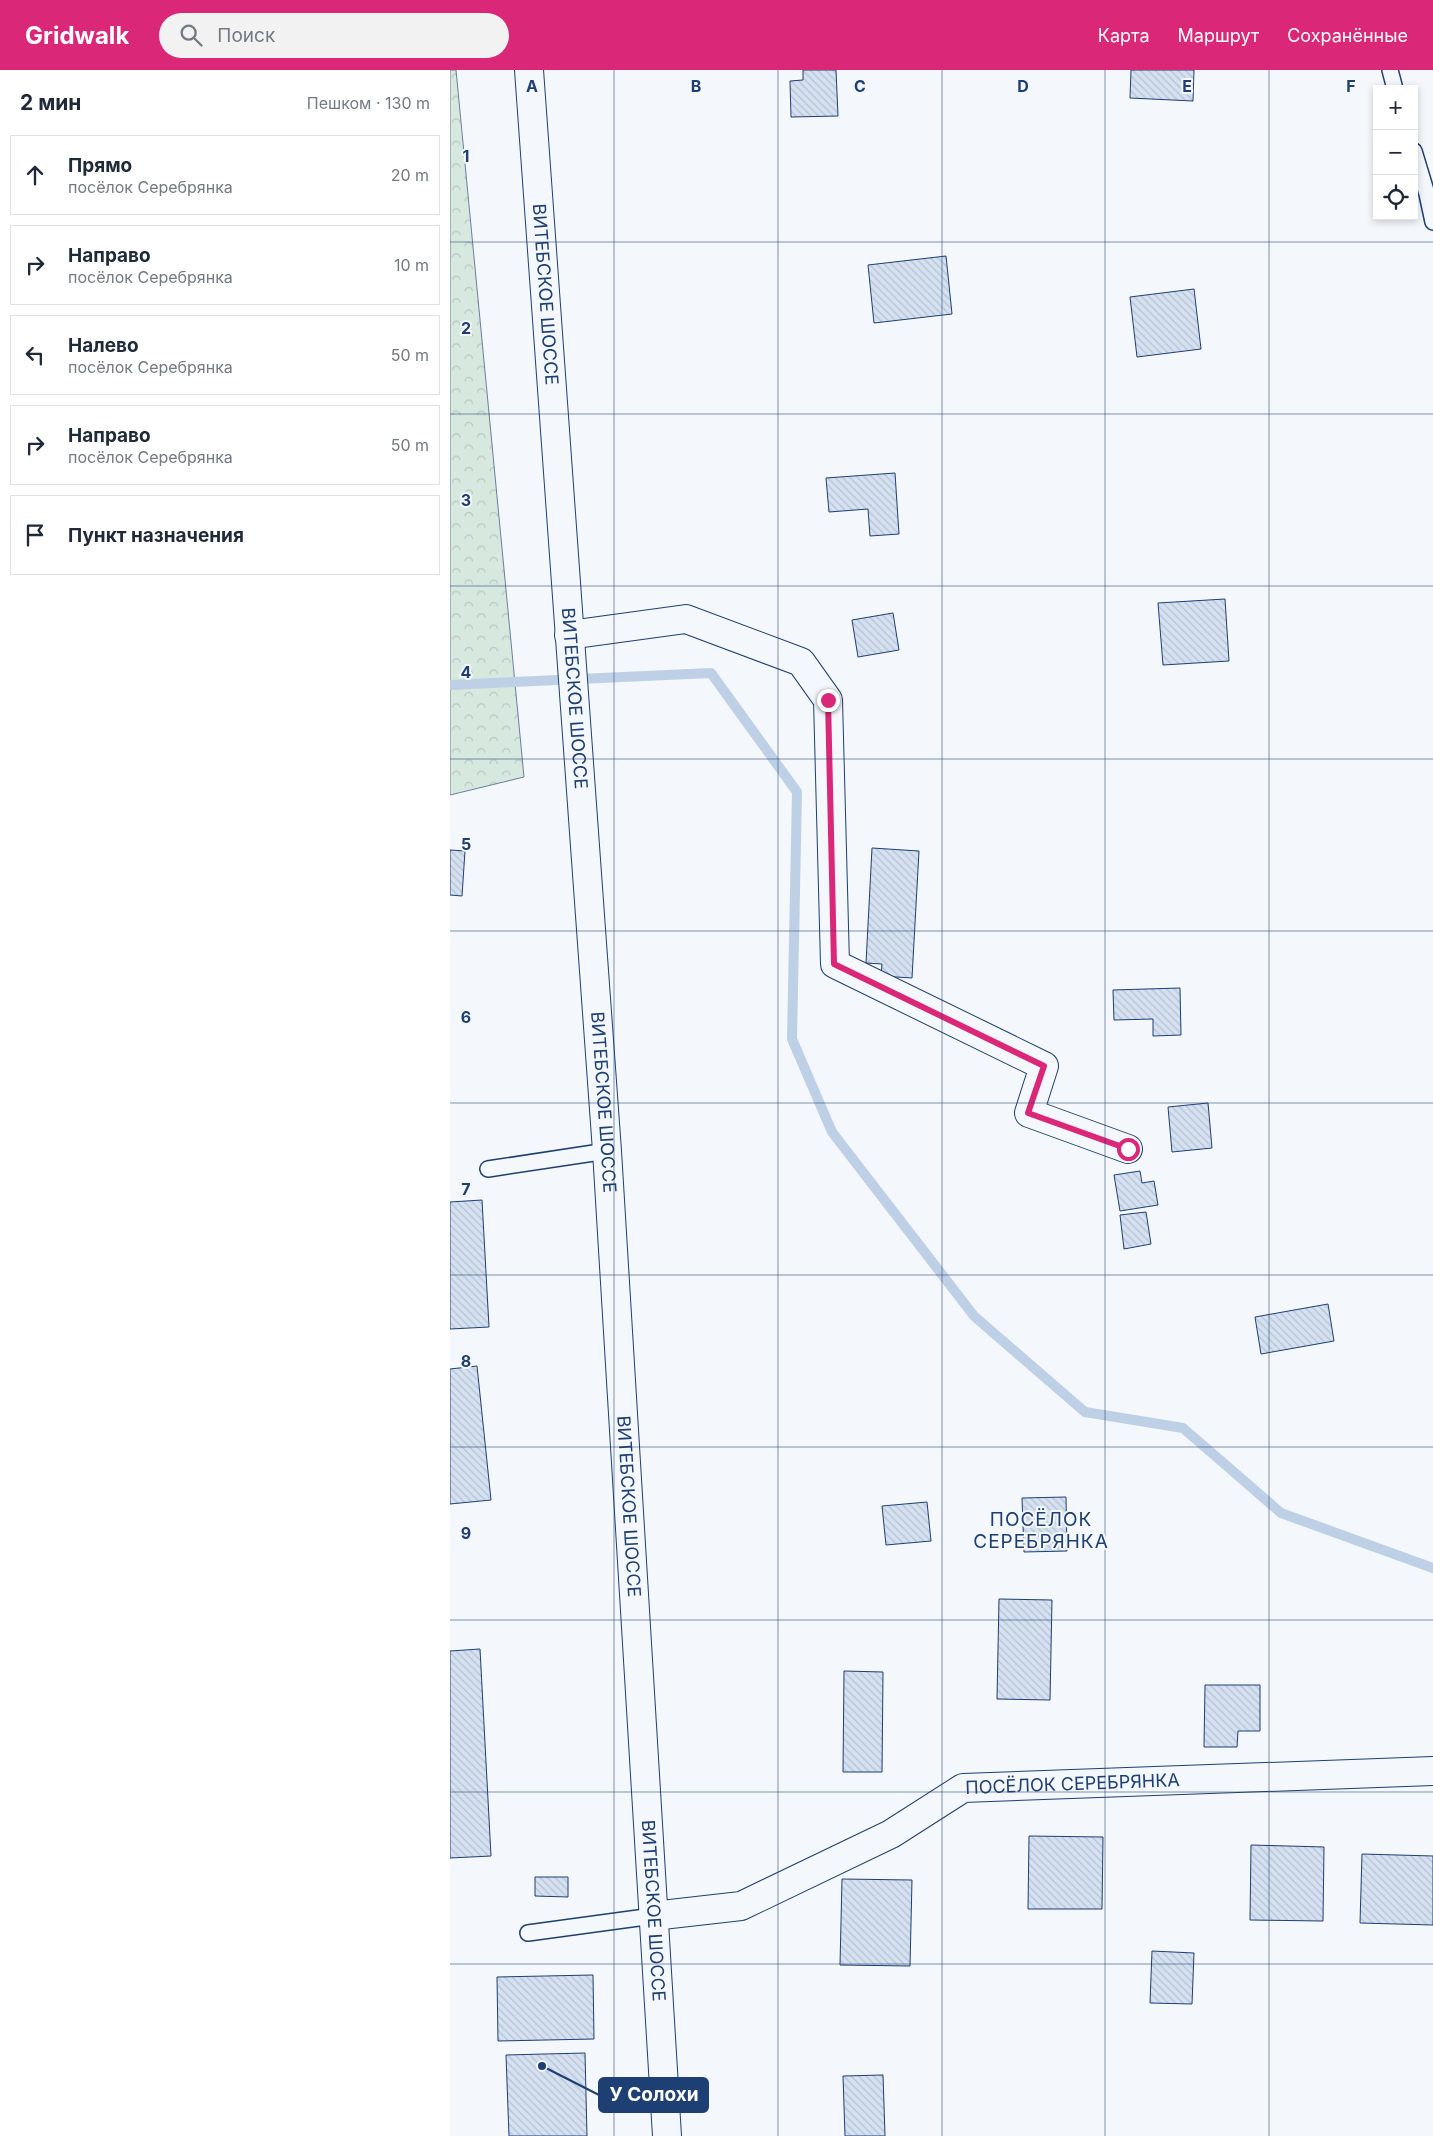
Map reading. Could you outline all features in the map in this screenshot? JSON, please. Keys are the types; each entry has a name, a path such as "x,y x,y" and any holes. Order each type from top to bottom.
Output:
{"main road":[{"name":"ВИТЕБСКОЕ ШОССЕ","path":"529,70 568,635 607,1151 667,2136"},
{"path":"568,635 686,619 801,662 828,700 834,964 1044,1066 1028,1113 1128,1149"},
{"name":"ПОСЁЛОК СЕРЕБРЯНКА","path":"653,1916 741,1906 890,1834 963,1788 1433,1771"}],"lane":[{"path":"1390,70 1394,85"},
{"path":"1418,164 1433,222"},
{"path":"488,1169 607,1151"},
{"path":"528,1934 653,1916"}],"green space":[{"path":"450,70 456,70 524,777 450,795"}],"building":[{"path":"803,70 836,70 838,116 791,117 790,81 803,80"},
{"path":"1131,70 1194,70 1193,101 1130,98"},
{"path":"946,256 952,314 874,323 868,265"},
{"path":"1194,289 1201,349 1137,357 1130,297"},
{"path":"895,473 899,534 870,536 868,509 829,512 826,478"},
{"path":"1225,599 1229,661 1163,665 1158,603"},
{"path":"893,613 899,650 858,657 852,620"},
{"path":"872,848 919,851 912,978 881,976 882,964 866,963"},
{"path":"450,850 465,851 462,896 450,895"},
{"path":"1180,988 1181,1035 1153,1036 1153,1019 1114,1020 1113,990"},
{"path":"1208,1103 1212,1148 1172,1152 1168,1107"},
{"path":"1140,1171 1142,1183 1154,1181 1158,1205 1120,1211 1114,1175"},
{"path":"482,1200 489,1327 450,1329 450,1202"},
{"path":"1146,1212 1151,1244 1124,1249 1120,1215"},
{"path":"1328,1304 1334,1341 1261,1354 1255,1317"},
{"path":"477,1366 491,1500 450,1504 450,1369"},
{"path":"1066,1497 1067,1551 1024,1552 1022,1498"},
{"path":"927,1502 931,1541 886,1545 882,1506"},
{"path":"999,1599 1052,1600 1050,1700 997,1699"},
{"path":"480,1649 491,1856 450,1858 450,1651"},
{"path":"844,1671 883,1672 882,1772 843,1772"},
{"path":"1205,1685 1260,1685 1260,1731 1238,1731 1237,1747 1204,1747"},
{"path":"1029,1836 1103,1837 1102,1909 1028,1909"},
{"path":"1251,1845 1324,1847 1323,1921 1250,1920"},
{"path":"1362,1854 1433,1856 1433,1925 1360,1923"},
{"path":"535,1877 568,1877 568,1897 535,1896"},
{"path":"842,1879 912,1880 910,1966 840,1965"},
{"path":"1152,1951 1194,1953 1192,2004 1150,2003"},
{"path":"593,1975 594,2039 498,2041 497,1977"},
{"path":"585,2053 587,2136 509,2136 506,2055"},
{"path":"883,2075 885,2136 845,2136 843,2076"}],"waterway":[{"path":"450,685 711,673 797,792 792,1039 832,1132 974,1316 1085,1412 1183,1428 1281,1513 1433,1568"}],"place":[{"name":"У Солохи","path":"542,2066"}],"district":[{"name":"ПОСЁЛОК СЕРЕБРЯНКА","path":"1041,1530"}],"route":[{"path":"828,700 834,964 946,1016 1044,1066 1028,1113 1128,1149"}]}
